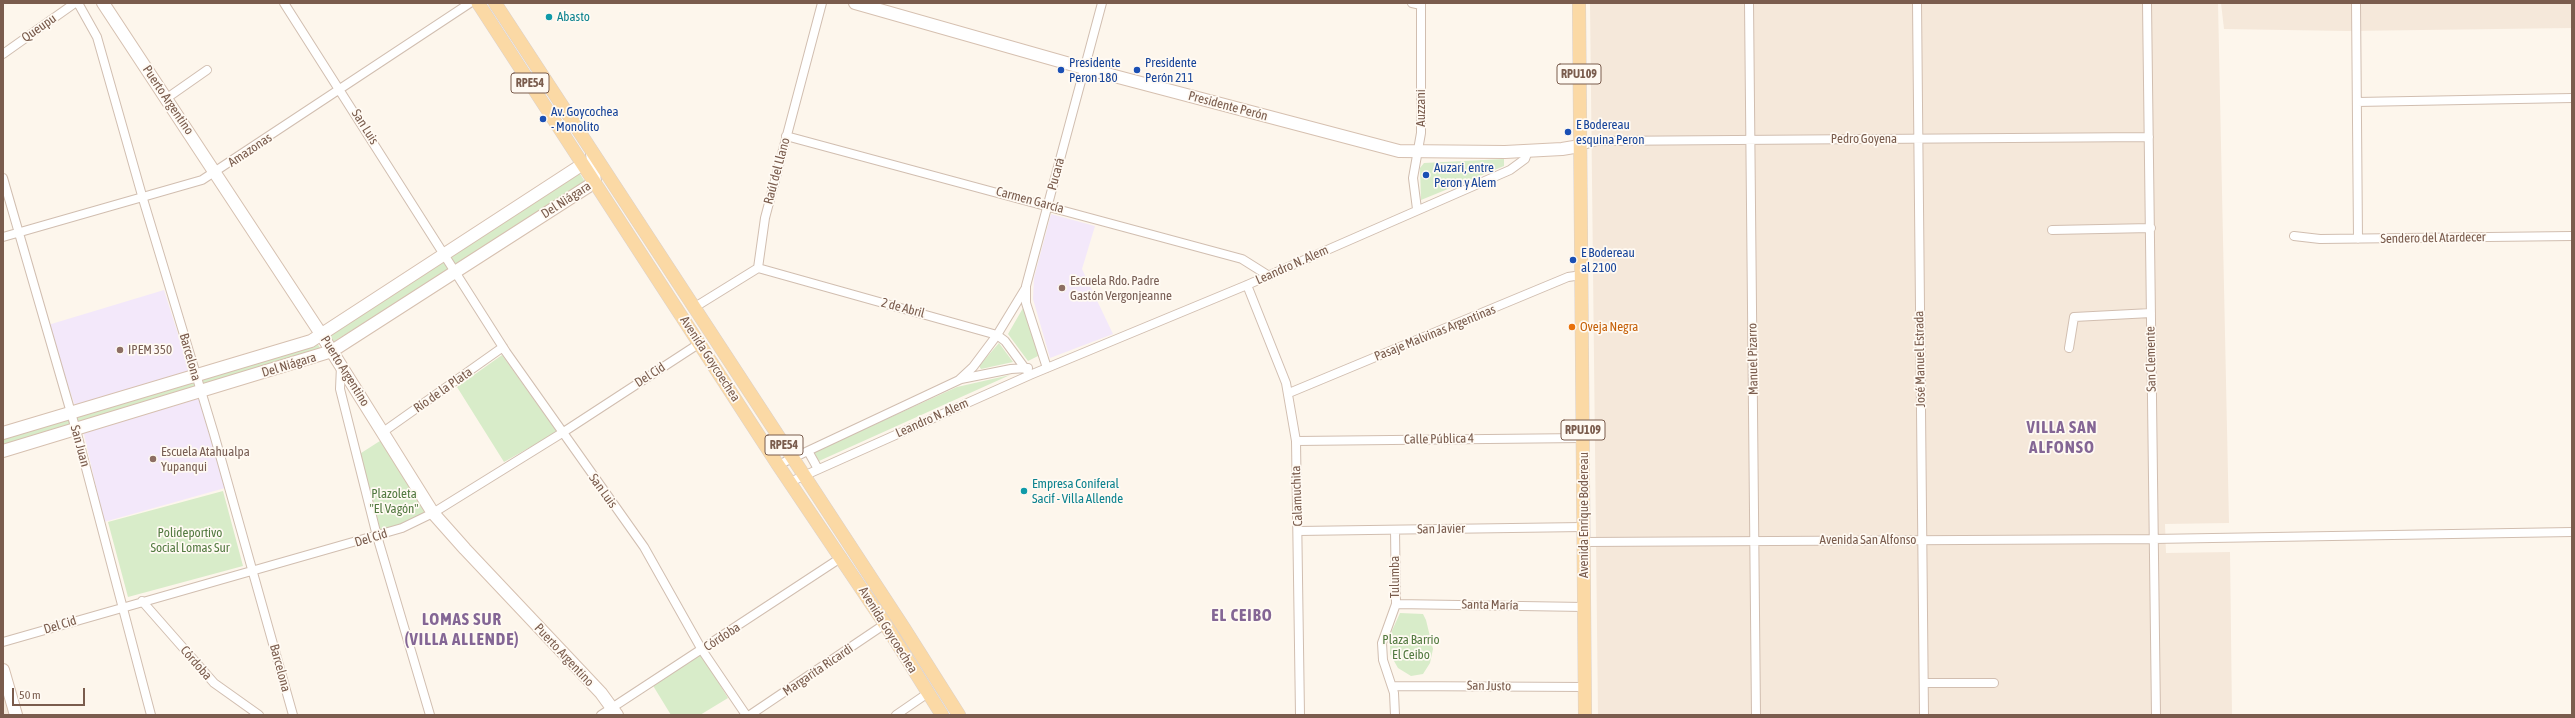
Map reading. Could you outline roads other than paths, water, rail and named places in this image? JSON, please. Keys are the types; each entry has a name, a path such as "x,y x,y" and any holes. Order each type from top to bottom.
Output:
{"main road":[{"name":"Puerto Argentino","path":"103,3 321,334 433,513 616,712"},
{"name":"Avenida Goycoechea","path":"478,3 590,172 778,465 886,624 942,715"},
{"name":"Avenida Goycoechea","path":"495,3 607,177 695,307 959,715"},
{"name":"Presidente Perón","path":"855,3 1084,68 1391,150 1417,153 1528,151 1562,149 1580,146"},
{"name":"Avenida Enrique Bodereau","path":"1579,3 1585,715"},
{"name":"Del Niágara","path":"3,451 332,351 455,270 590,172 592,153"},
{"name":"Del Niágara","path":"3,433 196,377 311,341 444,253 590,172 607,177"},
{"path":"3,670 16,715"}],"street":[{"name":"Queupu","path":"3,54 75,3"},
{"name":"Barcelona","path":"78,3 97,37 253,572 293,715"},
{"name":"San Luis","path":"284,3 341,89 503,348 644,547 702,650 746,715"},
{"name":"Amazonas","path":"3,237 143,199 202,180 216,173 470,3"},
{"name":"Raúl del Llano","path":"758,268 765,218 822,3"},
{"name":"Pucará","path":"1047,368 1026,303 1026,286 1102,3"},
{"name":"Manuel Pizarro","path":"1748,3 1756,715"},
{"name":"José Manuel Estrada","path":"1917,3 1924,715"},
{"name":"San Clemente","path":"2147,3 2156,715"},
{"path":"2356,3 2358,239"},
{"name":"Auzzani","path":"1417,209 1413,178 1421,133 1418,4"},
{"path":"167,98 208,70"},
{"path":"2357,102 2572,98"},
{"name":"Carmen García","path":"786,136 1048,205 1242,259 1269,276"},
{"name":"Pedro Goyena","path":"1580,146 1597,141 2149,137"},
{"name":"Leandro N. Alem","path":"959,380 1047,368 1269,276 1417,209 1510,170 1525,159 1528,151"},
{"name":"San Juan","path":"3,178 76,430 151,715"},
{"path":"2052,230 2151,228"},
{"name":"Sendero del Atardecer","path":"2294,236 2320,239 2572,236"},
{"path":"695,307 758,268"},
{"name":"2 de Abril","path":"758,268 997,335"},
{"name":"Pasaje Malvinas Argentinas","path":"1289,393 1568,277 1582,275"},
{"name":"Calamuchita","path":"1247,285 1289,393 1296,441 1300,715"},
{"name":"Leandro N. Alem","path":"778,465 959,380 973,367 997,335 1026,286"},
{"path":"2069,348 2074,317 2151,313"},
{"path":"997,335 1028,371"},
{"name":"Del Cid","path":"3,642 142,601 253,572 402,528 433,513 562,433 700,343"},
{"name":"Río de la Plata","path":"383,432 503,348"},
{"path":"341,365 340,389 377,536 430,715"},
{"name":"Leandro N. Alem","path":"790,482 1028,371"},
{"name":"Calle Pública 4","path":"1296,441 1583,438"},
{"path":"808,451 818,469"},
{"name":"San Javier","path":"1298,531 1583,527"},
{"name":"Tulumba","path":"1395,530 1396,604 1382,643 1383,660 1393,686 1395,715"},
{"name":"Avenida San Alfonso","path":"1584,542 2153,539 2572,532"},
{"name":"Córdoba","path":"601,715 616,712 702,650 842,558"},
{"name":"Córdoba","path":"142,601 214,683 259,715"},
{"name":"Santa María","path":"1396,604 1584,607"},
{"name":"Margarita Ricardi","path":"750,715 886,624"},
{"path":"1924,684 1994,683"},
{"name":"San Justo","path":"1393,686 1585,687"},
{"path":"896,715 928,693"}],"place":[{"name":"Abasto","path":"549,17"},
{"name":"Presidente Peron 180","path":"1061,70"},
{"name":"Presidente Perón 211","path":"1137,70"},
{"name":"Av. Goycochea - Monolito","path":"543,119"},
{"name":"E Bodereau esquina Peron","path":"1568,132"},
{"name":"Auzari, entre Peron y Alem","path":"1426,175"},
{"name":"E Bodereau al 2100","path":"1573,260"},
{"name":"Escuela Rdo. Padre Gastón Vergonjeanne","path":"1062,288"},
{"name":"Oveja Negra","path":"1572,327"},
{"name":"IPEM 350","path":"120,350"},
{"name":"Escuela Atahualpa Yupanqui","path":"153,459"},
{"name":"Empresa Coniferal Sacif - Villa Allende","path":"1024,491"}],"district":[{"name":"VILLA SAN ALFONSO","path":"2062,438"},
{"name":"EL CEIBO","path":"1242,616"},
{"name":"LOMAS SUR (VILLA ALLENDE)","path":"462,630"}],"park label":[{"name":"Plazoleta \"El Vagón\"","path":"394,502"},
{"name":"Polideportivo Social Lomas Sur","path":"190,540"},
{"name":"Plaza Barrio El Ceibo","path":"1411,648"}]}
